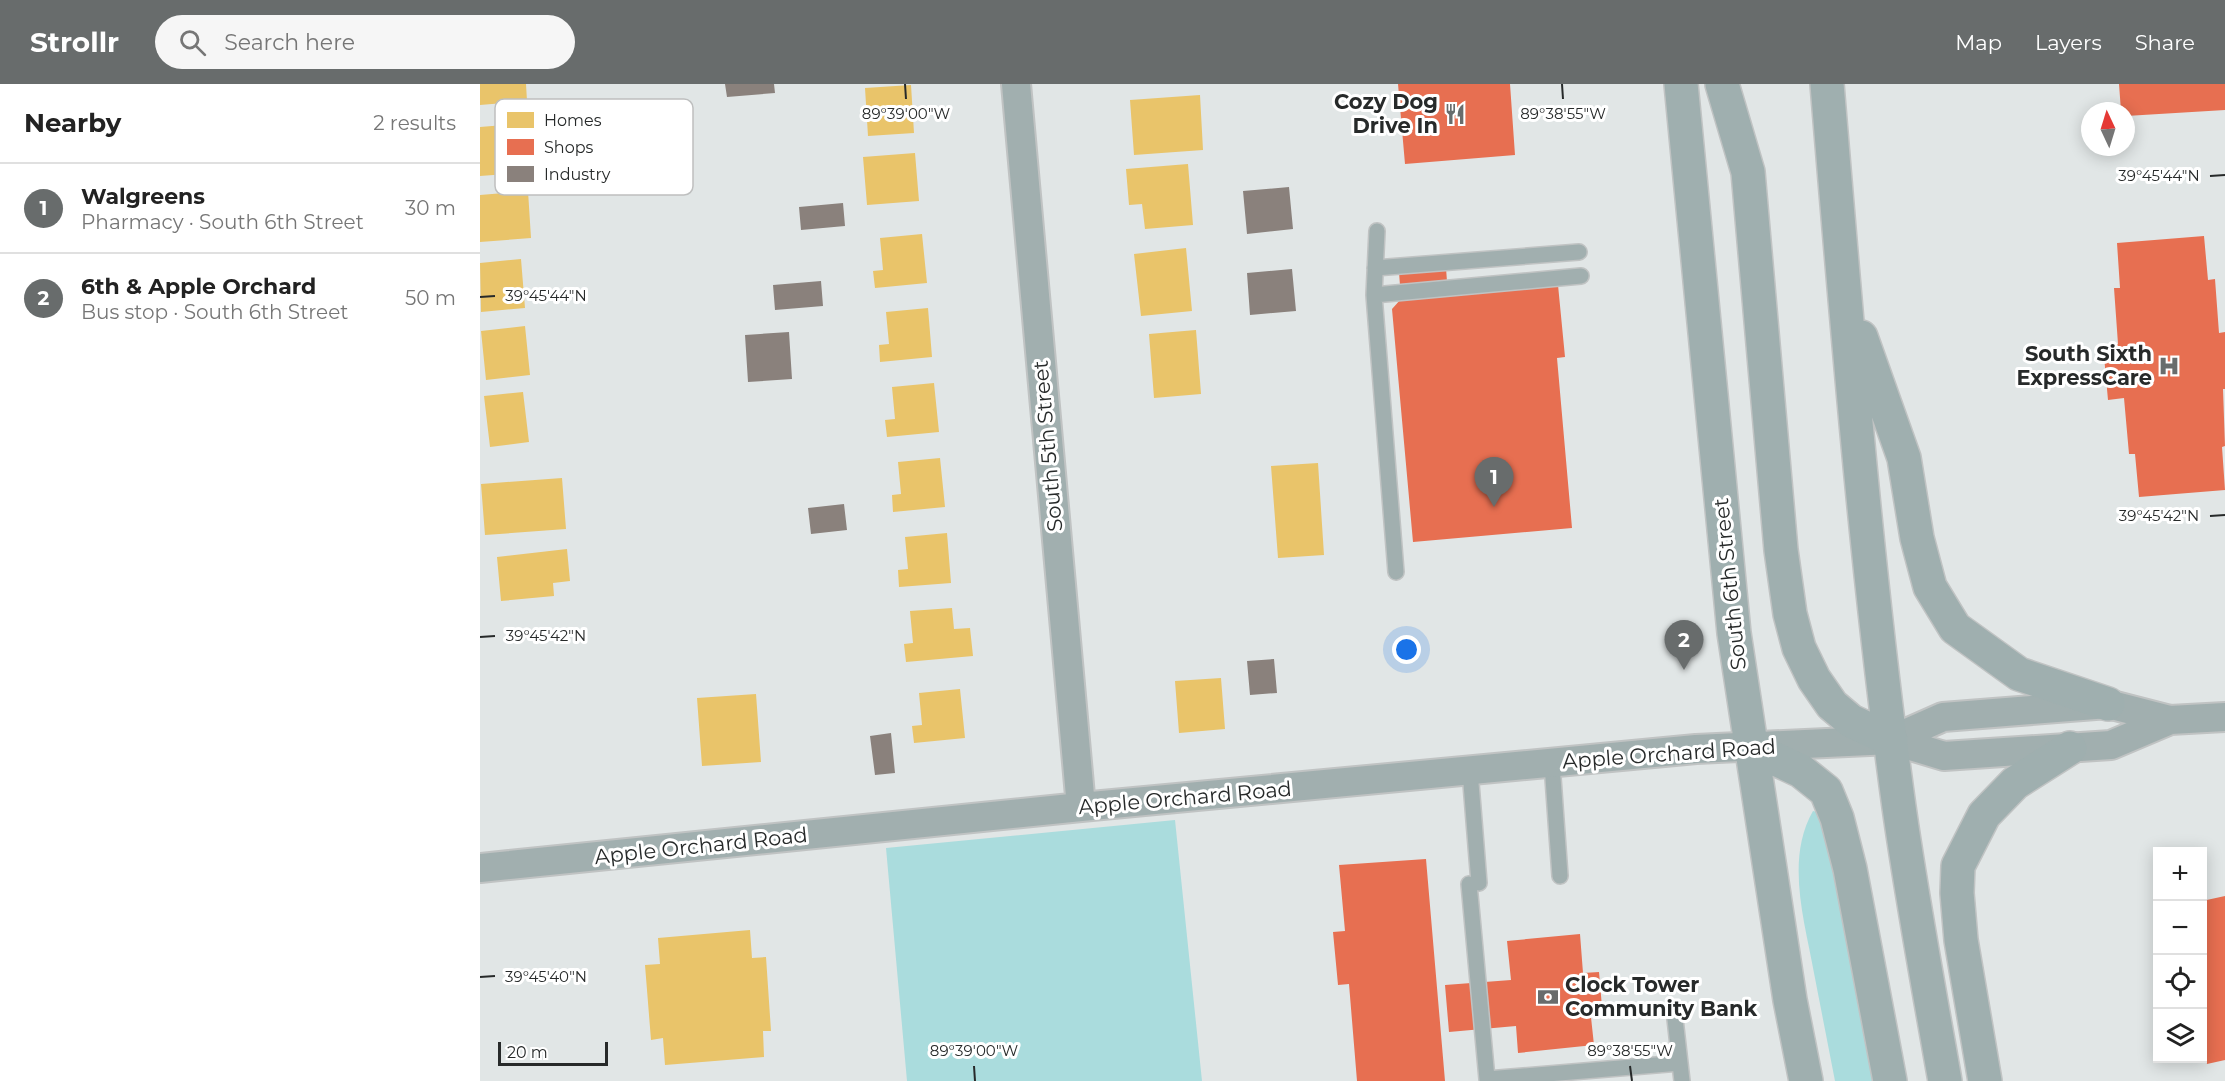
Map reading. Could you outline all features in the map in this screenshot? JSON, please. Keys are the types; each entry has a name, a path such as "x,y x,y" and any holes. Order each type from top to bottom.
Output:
{"main road":[{"name":"South 6th Street","path":"1681,84 1734,633 1790,1000 1806,1081"},
{"path":"1722,84 1748,172 1781,550 1790,614 1799,648 1814,679 1832,705 1851,721 1891,740"},
{"path":"1827,84 1868,539 1891,740 1916,921 1945,1081"},
{"path":"1844,290 1904,458 1917,538 1930,587 1955,627 2019,674 2108,704"},
{"path":"1750,747 1801,771 1826,791 1837,818 1850,869 1890,1081"},
{"path":"1985,1081 1961,940 1957,893 1958,866 1984,815 2015,783 2070,748"}],"street":[{"name":"South 5th Street","path":"1016,84 1081,807"},
{"name":"Apple Orchard Road","path":"1891,740 1943,717 2108,704 2170,720 2225,717"},
{"name":"Apple Orchard Road","path":"480,868 1081,807 1696,749 1891,740 1944,756 2111,745 2170,720"}],"lane":[{"path":"1377,231 1374,295 1396,572"},
{"path":"1375,268 1579,252"},
{"path":"1374,295 1581,276"},
{"path":"1552,764 1560,876"},
{"path":"1470,771 1474,884 1487,1079 1680,1063"},
{"path":"1674,1010 1682,1081"}],"shaded area":[{"path":"1813,811 1822,817 1836,866 1874,1081 1835,1081 1802,912 1800,891 1800,850"},
{"path":"1175,820 1202,1081 907,1081 886,848"}],"building: Homes":[{"path":"480,84 526,84 527,99 495,99 495,104 480,105"},
{"path":"911,85 914,133 868,136 865,88"},
{"path":"1200,95 1203,150 1134,155 1130,100"},
{"path":"495,126 495,175 480,176 480,127"},
{"path":"915,153 919,201 867,205 863,157"},
{"path":"1188,164 1193,225 1145,229 1142,204 1129,205 1126,169"},
{"path":"480,195 528,195 531,238 480,242"},
{"path":"922,234 927,283 875,288 873,271 883,270 880,238"},
{"path":"1186,248 1192,311 1141,316 1134,254"},
{"path":"521,259 525,308 481,312 480,263"},
{"path":"928,308 932,357 880,362 879,345 889,344 886,312"},
{"path":"525,326 530,375 486,380 481,331"},
{"path":"1196,330 1201,394 1154,398 1149,334"},
{"path":"934,383 939,432 887,437 885,420 895,419 892,387"},
{"path":"523,392 529,442 490,447 484,396"},
{"path":"940,458 945,507 893,512 892,495 901,494 898,462"},
{"path":"1318,463 1324,555 1278,558 1271,466"},
{"path":"562,478 566,529 485,535 481,484"},
{"path":"947,533 951,583 899,587 898,570 908,569 905,537"},
{"path":"567,549 570,581 553,583 554,596 501,601 497,557"},
{"path":"952,608 954,629 970,628 973,656 906,662 904,644 913,643 910,611"},
{"path":"1221,678 1225,729 1179,733 1175,681"},
{"path":"960,689 965,738 914,743 912,726 922,725 919,693"},
{"path":"756,694 761,762 702,766 697,698"},
{"path":"750,930 752,958 766,957 771,1031 763,1031 764,1057 665,1065 663,1038 651,1040 645,965 660,964 658,938"}],"building: Shops":[{"path":"1398,84 1510,84 1515,155 1405,164"},
{"path":"2119,84 2225,84 2225,110 2135,115 2135,102 2120,102"},
{"path":"2204,236 2208,280 2215,279 2219,333 2225,332 2225,389 2223,389 2225,446 2222,447 2225,490 2139,497 2135,454 2129,454 2124,398 2108,400 2103,345 2118,344 2114,288 2120,288 2117,243"},
{"path":"1446,268 1448,295 1558,285 1565,357 1557,358 1572,528 1413,542 1392,309 1401,299 1399,272"},
{"path":"1426,859 1445,1081 1357,1081 1349,984 1338,985 1333,932 1345,931 1339,865"},
{"path":"2225,896 2225,1060 2207,1064 2207,1063 2207,900"},
{"path":"1580,934 1583,973 1599,972 1602,1007 1590,1008 1594,1045 1518,1053 1516,1026 1449,1032 1445,985 1511,980 1507,941"}],"building: Industry":[{"path":"725,84 774,84 775,93 727,97"},
{"path":"1289,187 1293,229 1247,234 1243,191"},
{"path":"843,203 845,226 801,230 799,207"},
{"path":"1292,269 1296,311 1250,315 1247,273"},
{"path":"821,281 823,306 775,310 773,285"},
{"path":"789,332 792,379 748,382 745,335"},
{"path":"844,504 847,530 811,534 808,508"},
{"path":"1274,659 1277,693 1250,695 1247,661"},
{"path":"891,733 895,773 875,775 870,736"}],"place":[{"name":"Cozy Dog Drive In","path":"1455,114"},
{"name":"South Sixth ExpressCare","path":"2169,366"},
{"name":"Walgreens","path":"1494,507"},
{"name":"6th & Apple Orchard","path":"1684,670"},
{"name":"Clock Tower Community Bank","path":"1548,997"}]}
